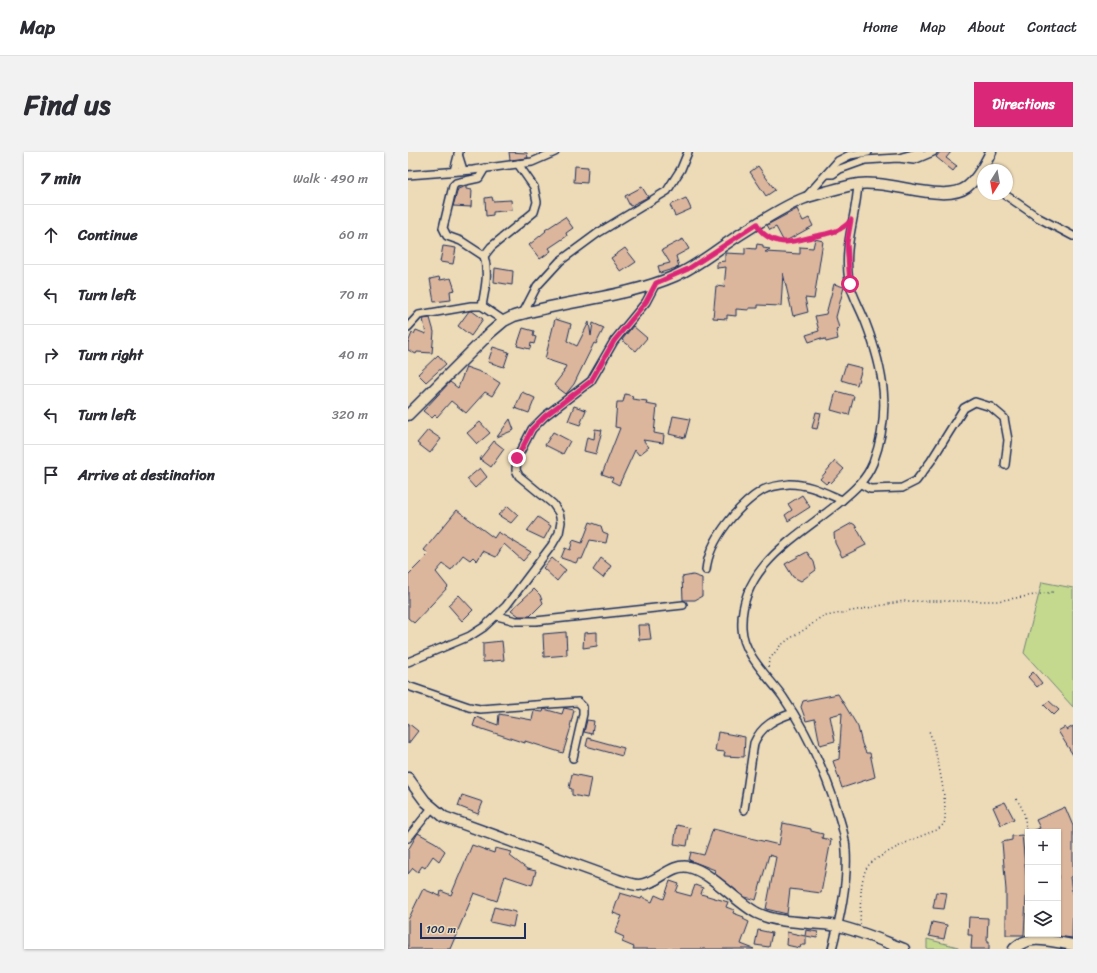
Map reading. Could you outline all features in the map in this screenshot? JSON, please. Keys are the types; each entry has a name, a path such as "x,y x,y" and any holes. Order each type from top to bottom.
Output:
{"street":[{"path":"408,175 532,162 555,152"},
{"path":"523,313 537,286 560,260 598,233 667,191 681,169 688,152"},
{"path":"805,198 838,161 850,155 868,152"},
{"path":"898,158 920,152"},
{"path":"827,174 833,174 840,168 865,160 898,158 914,160 933,152"},
{"path":"985,164 991,152"},
{"path":"458,153 463,170"},
{"path":"454,171 458,153"},
{"path":"484,256 491,247 534,212 537,202 534,187 518,164"},
{"path":"482,306 487,266 484,256 480,251 461,241 447,236 443,228 453,186 456,183 479,178 485,168"},
{"path":"408,415 504,321 523,313 601,297 656,283 688,269 757,224 805,198 858,184 893,185 937,194 948,194 958,192 968,187 977,176"},
{"path":"832,949 838,926 846,862 845,840 827,780 814,749 793,713 749,650 742,630 742,614 750,587 767,561 784,544 816,522 861,484 872,464 882,432 885,405 883,378 876,352 850,284 847,243 858,184"},
{"path":"1013,200 1039,218 1073,236"},
{"path":"408,662 470,636 498,616 552,545 559,533 561,522 559,513 553,504 519,476 516,470 516,463 520,451 532,429 545,416 591,381 612,345 646,302 656,283"},
{"path":"408,327 415,318 424,314 471,306 482,306 504,321"},
{"path":"861,484 870,488 902,488 916,481 931,461 964,408 976,402 991,408 1004,418 1008,440 1005,465"},
{"path":"706,570 707,562 716,539 735,516 764,490 778,485 803,485 816,488 842,500"},
{"path":"498,616 516,621 536,621 684,605"},
{"path":"408,686 464,706 480,709 578,702 583,708 583,714 573,758"},
{"path":"744,810 754,743 758,734 769,723 793,713"},
{"path":"408,778 432,808 444,816 461,824 522,844 630,884 649,883 676,868 683,866 691,867 707,876 756,912 768,917 838,926 904,949"},
{"path":"408,838 432,808"},
{"path":"1014,949 1024,941 1033,940 1073,945"}],"path":[{"path":"757,224 758,228 768,238 778,242 787,243 835,232 844,228 851,220"},
{"path":"766,675 769,660 780,646 789,638 807,628 821,617 904,601 997,601 1053,592"},
{"path":"860,934 862,889 866,868 872,862 885,854 938,830 944,824 946,814 938,763 934,742 929,731"},
{"path":"1016,799 1023,807 1026,829"}],"green space":[{"path":"1042,582 1073,588 1073,707 1024,653"},
{"path":"927,939 958,947 957,949 927,949"}],"building":[{"path":"509,152 527,153 528,158 510,160"},
{"path":"940,152 951,152 946,158 957,166 953,171 936,157"},
{"path":"575,166 588,167 587,183 574,182"},
{"path":"758,166 775,190 766,196 750,172"},
{"path":"466,186 466,189 472,190 471,207 453,206 458,189"},
{"path":"642,187 648,197 630,206 625,196"},
{"path":"492,197 493,201 511,200 512,210 493,212 493,215 486,216 485,198"},
{"path":"686,198 691,209 675,216 670,205"},
{"path":"797,209 803,221 809,218 813,226 784,242 776,227 770,230 767,225"},
{"path":"565,217 573,228 566,233 567,236 549,248 551,251 540,259 529,245 546,231 545,230"},
{"path":"683,239 689,249 676,256 679,267 660,273 658,266 670,263 662,250"},
{"path":"815,239 823,241 814,299 805,298 808,312 793,316 783,273 781,306 758,305 758,308 749,308 749,310 736,309 736,316 727,315 727,319 713,318 716,286 724,287 726,267 717,268 717,262 725,261 725,253 745,254 745,248 756,249 757,244 763,245 763,248 770,249 765,252 800,254 800,247 813,248"},
{"path":"443,246 456,248 453,264 440,262"},
{"path":"625,248 636,262 621,272 611,258"},
{"path":"495,268 513,271 512,285 494,282"},
{"path":"439,277 440,280 451,278 455,290 450,291 451,300 434,302 430,279"},
{"path":"834,284 844,287 836,317 839,328 836,329 838,339 826,342 825,339 821,340 821,338 809,342 806,335 819,331 815,316 826,314"},
{"path":"469,311 472,311 483,319 471,336 458,326"},
{"path":"430,318 434,332 432,353 417,352 416,354 408,350 408,343 412,333 414,334 416,330 426,334 423,319"},
{"path":"555,319 571,324 567,341 577,346 589,322 591,336 593,323 604,328 596,344 594,343 574,384 566,394 554,385 564,372 566,366 545,359"},
{"path":"633,326 647,338 636,351 622,340"},
{"path":"523,328 534,331 533,336 536,337 534,344 531,343 530,349 517,346"},
{"path":"493,347 509,352 504,367 488,362"},
{"path":"438,355 446,364 426,382 418,374"},
{"path":"846,364 862,368 857,385 841,380"},
{"path":"466,367 486,374 500,383 492,396 485,392 466,413 451,401 437,417 435,415 432,418 423,411 450,382 458,388"},
{"path":"836,391 854,396 849,415 831,410"},
{"path":"522,392 535,398 529,413 515,408"},
{"path":"625,394 633,396 632,399 647,401 646,404 657,406 654,433 664,435 663,443 643,440 649,447 639,455 635,450 619,485 611,481 613,478 602,474 620,428 615,427 617,402 623,402"},
{"path":"574,406 586,410 580,425 568,421"},
{"path":"816,412 821,413 817,429 812,428"},
{"path":"673,416 690,419 685,438 669,434"},
{"path":"510,419 514,430 497,437"},
{"path":"480,422 490,433 477,444 467,433"},
{"path":"595,429 602,430 596,454 584,451 587,437 594,439"},
{"path":"428,430 441,439 430,453 417,443"},
{"path":"553,432 570,441 563,454 545,445"},
{"path":"494,441 504,449 491,467 480,459"},
{"path":"835,461 844,469 831,483 829,481 826,484 820,479"},
{"path":"480,468 487,477 475,488 467,479"},
{"path":"802,495 810,507 788,521 785,515 792,510 788,504"},
{"path":"508,506 518,515 511,523 498,515"},
{"path":"457,510 494,538 498,532 531,552 523,561 504,544 496,557 483,551 477,561 473,557 470,560 463,555 451,570 443,564 436,572 448,587 414,623 408,618 408,575 429,554 424,550"},
{"path":"538,517 551,526 544,539 527,531"},
{"path":"590,522 601,526 603,532 608,534 606,543 590,540 582,559 578,559 576,563 561,558 565,548 570,550 573,540 582,543"},
{"path":"852,523 855,525 866,545 842,557 835,543 834,533"},
{"path":"807,552 814,562 816,570 801,581 793,577 785,564"},
{"path":"552,558 566,570 557,581 543,568"},
{"path":"601,558 611,566 603,578 593,570"},
{"path":"693,575 702,578 702,596 695,600 683,600 682,577"},
{"path":"534,589 540,595 543,603 530,616 519,616 511,610"},
{"path":"459,595 473,610 462,621 448,605"},
{"path":"638,625 649,625 651,639 639,640"},
{"path":"566,632 567,655 544,657 543,634"},
{"path":"597,632 597,646 583,648 584,633"},
{"path":"502,641 504,660 483,662 483,643"},
{"path":"1033,672 1042,683 1037,687 1028,677"},
{"path":"838,694 858,727 866,753 870,753 875,777 842,788 833,761 839,759 842,713 830,716 835,741 820,745 815,719 806,721 801,707 803,701"},
{"path":"1049,701 1059,710 1054,715 1044,705"},
{"path":"564,708 574,710 571,727 563,753 525,741 525,743 473,726 476,717 498,725 499,714 532,720 534,711 543,712 544,709 562,714"},
{"path":"587,720 594,721 592,734 584,732"},
{"path":"408,723 418,731 408,744"},
{"path":"1073,726 1073,755 1058,731 1065,727 1067,730"},
{"path":"718,732 745,737 744,757 724,756 725,752 715,751"},
{"path":"588,738 624,748 622,756 586,746"},
{"path":"572,774 591,778 587,798 572,795 572,789 569,788"},
{"path":"462,795 483,802 478,814 458,806"},
{"path":"1005,802 1014,819 1001,825 993,807"},
{"path":"1065,807 1073,826 1073,876 1070,877 1073,899 1072,938 1061,936 1061,829 1038,829 1040,828 1036,820"},
{"path":"783,823 811,829 811,831 823,834 822,838 831,840 821,893 790,889 787,914 766,909 776,857 769,855 756,900 745,897 714,873 715,870 689,860 691,852 704,855 713,829 779,845"},
{"path":"677,825 690,828 687,846 674,844"},
{"path":"418,833 436,843 445,851 439,861 433,856 425,868 422,866 418,872 413,868 408,874 408,850"},
{"path":"1022,835 1025,863 1024,935 1006,935 1006,890 1002,842 1012,840 1012,836"},
{"path":"472,845 494,853 495,848 512,852 510,856 527,869 536,871 532,885 505,876 497,901 474,893 450,949 408,949 408,920 423,889 440,896 441,891 451,895"},
{"path":"670,881 679,884 676,892 691,896 695,885 703,888 701,894 728,902 726,907 734,910 733,913 744,917 743,919 749,922 741,944 754,949 633,949 634,947 622,942 624,937 615,933 622,916 613,913 620,893 641,899 642,897 652,902 655,895 664,899"},
{"path":"936,892 947,893 944,909 933,908"},
{"path":"494,907 516,912 513,927 490,922"},
{"path":"969,917 988,918 987,941 989,941 989,949 971,949 972,935 968,935"},
{"path":"932,922 947,925 944,939 929,936"},
{"path":"758,930 772,933 769,947 755,945"},
{"path":"806,930 818,932 817,938 806,936 806,945 801,945 800,948 786,945 787,932 805,936"}],"route":[{"path":"517,458 532,429 545,416 591,381 614,341 646,302 656,283 676,276 688,269 757,224 758,228 768,238 778,242 787,243 835,232 844,228 851,220 847,243 850,284"}]}
